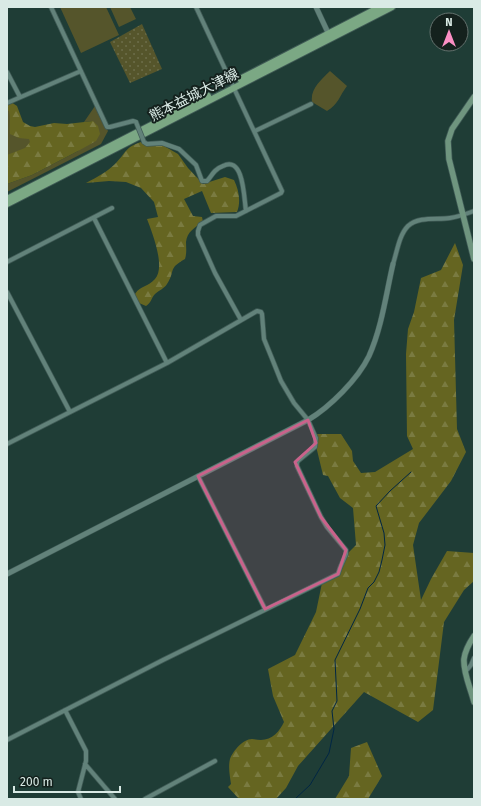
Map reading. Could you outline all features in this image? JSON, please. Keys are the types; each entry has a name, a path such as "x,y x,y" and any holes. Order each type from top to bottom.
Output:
{"main road":[{"name":"熊本益城大津線","path":"330,38 380,7"},
{"name":"熊本益城大津線","path":"7,199 392,7"},
{"name":"熊本益城大津線","path":"7,204 233,85"},
{"path":"474,97 452,129 448,141 449,159 474,259"},
{"path":"474,636 464,659 474,702"}],"street":[{"path":"52,7 107,126 110,127 133,121 136,122 144,142 147,144 162,143 179,149 196,165 202,181 208,181 215,170 226,164 232,165 237,169 242,181 246,211"},
{"path":"196,7 255,130 282,191 281,193 236,216 216,216 200,225 198,231 198,235 215,273 241,320"},
{"path":"316,7 330,38"},
{"path":"7,103 81,71"},
{"path":"7,72 20,97"},
{"path":"255,130 311,104"},
{"path":"7,262 112,208"},
{"path":"7,574 308,420 330,405 360,371 368,357 380,324 393,264 401,237 408,226 425,219 450,218 464,215 474,210"},
{"path":"94,218 167,363"},
{"path":"7,292 70,412"},
{"path":"7,444 167,363 241,320 257,312 261,312 264,339 281,381 294,403 308,420 316,438 315,446 297,462 297,466 321,517 346,550 346,554 338,574 265,609 7,740"},
{"path":"198,476 265,609"},
{"path":"466,671 474,658"},
{"path":"65,710 86,751 85,764 78,792 81,799"},
{"path":"145,799 214,761"},
{"path":"85,764 115,799"}],"highlighted area":[{"path":"308,420 316,443 295,462 321,517 346,550 338,574 265,609 198,476"}],"shaded area":[{"path":"60,7 106,7 119,35 81,53"},
{"path":"110,7 130,7 136,19 119,27"},
{"path":"142,24 162,69 130,83 110,42"},
{"path":"330,71 347,86 336,103 327,111 312,102 312,97 314,89"},
{"path":"95,106 108,131 101,144 7,192 7,184 32,175 78,151 93,121 84,122"},
{"path":"7,107 14,117 38,138 7,166"}],"green space":[{"path":"11,102 17,106 23,122 30,126 35,127 54,123 67,124 93,121 98,126 100,134 96,141 78,151 32,175 7,184 7,155 25,148 30,142 29,139 19,138 10,134 10,117 9,111 7,110 7,103"},
{"path":"141,142 146,146 164,146 178,154 188,168 203,184 225,177 234,180 239,200 237,212 211,213 202,191 184,199 193,216 202,217 203,222 194,228 188,235 185,259 176,265 166,286 155,294 146,306 139,303 135,294 140,289 152,282 158,274 159,258 147,219 158,217 154,202 141,188 126,182 109,181 86,183 109,170 129,148"},
{"path":"455,243 463,265 454,320 457,429 466,452 451,481 419,523 413,545 421,600 447,551 474,553 474,581 464,590 444,622 433,710 418,722 364,692 298,766 286,788 276,799 239,799 228,787 231,784 229,765 231,756 245,741 252,739 265,740 272,737 278,732 284,722 273,696 268,669 295,655 316,612 322,583 339,576 347,554 356,545 353,508 340,498 328,476 323,475 316,446 316,434 341,434 352,451 353,461 361,473 375,472 413,449 407,436 406,354 408,329 414,312 421,278 441,270"},
{"path":"367,742 382,776 368,799 335,799 349,776 351,748"}],"waterway":[{"path":"295,799 310,785 329,753 334,729 332,711 337,701 335,660 360,609 368,588 374,582 379,572 385,545 384,533 376,506 411,472"}]}
